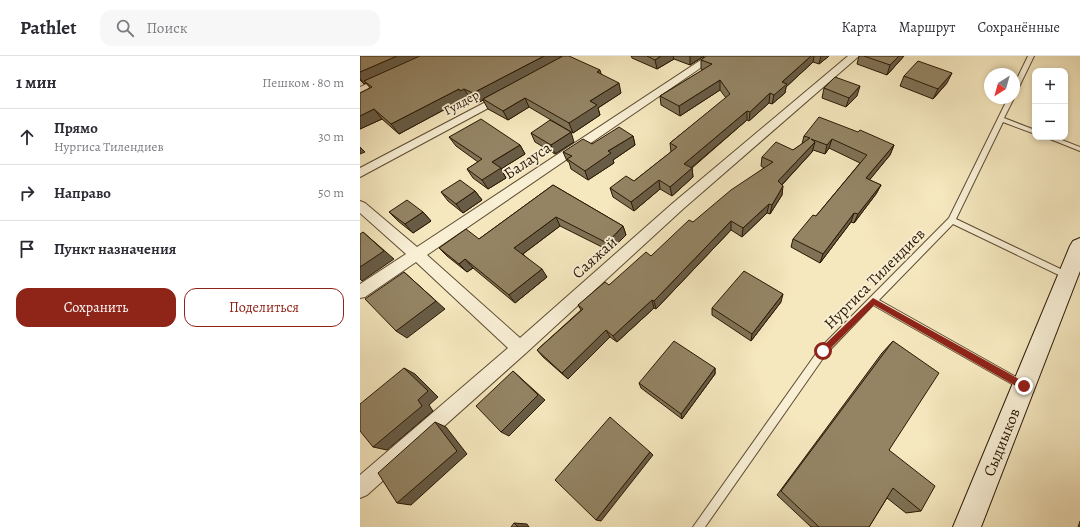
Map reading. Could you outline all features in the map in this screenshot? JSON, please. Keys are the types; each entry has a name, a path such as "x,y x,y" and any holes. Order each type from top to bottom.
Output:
{"street":[{"name":"Балауса","path":"360,292 713,56"},
{"name":"Саяжай","path":"360,488 520,348 678,206 854,56"},
{"path":"360,90 394,75"},
{"name":"Гулдер","path":"360,174 513,90"},
{"path":"360,206 416,254 520,348"},
{"name":"Сыдиыков","path":"966,527 1080,246"}],"lane":[{"path":"1020,78 1030,56"},
{"name":"Нургиса Тилендиев","path":"698,527 823,351 952,220 1007,104"},
{"path":"1000,119 1032,131"},
{"path":"1056,140 1080,149"},
{"path":"952,220 1068,276"},
{"path":"873,301 1024,386"}],"building":[{"path":"360,56 397,56 360,72"},
{"path":"420,56 544,56 473,93 464,89 460,91 459,89 391,124 374,109 360,116 360,93 372,87 364,81"},
{"path":"563,56 569,56 600,70 597,72 619,83 590,101 597,105 569,123 525,98 503,111 483,99"},
{"path":"647,56 661,56 655,60"},
{"path":"706,56 811,56 782,82 787,84 774,95 770,93 750,112 747,111 684,164 692,168 670,187 659,180 631,202 610,188 626,176 634,181 677,147 670,143 730,94 720,80 679,106 660,96 712,64 701,60"},
{"path":"864,56 899,56 890,65"},
{"path":"918,61 952,73 938,89 904,76"},
{"path":"835,77 860,86 849,98 824,88"},
{"path":"819,117 858,132 860,130 894,145 866,178 881,185 858,214 854,213 823,254 793,239 813,215 816,216 867,155 832,139 827,145 811,139 815,142 778,181 783,186 772,205 769,204 743,228 731,221 654,301 652,300 613,336 606,330 562,373 537,350 583,309 578,305 605,282 609,285 646,252 651,256 689,220 693,222 731,190 773,162 762,157 776,142 793,150 810,138 804,136"},
{"path":"481,119 520,145 492,162 501,168 482,180 467,169 482,159 449,137"},
{"path":"550,120 571,132 551,145 531,133"},
{"path":"619,127 633,136 608,151 611,153 585,171 567,159 572,156 563,152 583,139 592,144"},
{"path":"460,180 475,191 456,204 441,192"},
{"path":"553,185 623,226 607,243 556,217 514,248 542,269 509,295 465,259 459,264 439,248 466,229 479,239"},
{"path":"407,200 423,212 405,224 389,212"},
{"path":"363,232 384,251 360,267 360,234"},
{"path":"744,271 783,294 752,334 712,308"},
{"path":"404,272 436,301 396,331 365,299"},
{"path":"674,341 715,368 681,414 639,383"},
{"path":"893,341 939,373 889,450 935,486 921,511 893,488 869,527 819,527 781,491"},
{"path":"404,368 428,391 418,400 422,406 373,447 360,431 360,404"},
{"path":"513,371 538,395 501,432 476,406"},
{"path":"610,417 650,452 596,520 555,480"},
{"path":"435,422 457,451 397,503 378,473"},
{"path":"514,523 518,527 511,527"}],"route":[{"path":"823,351 873,301 1024,386"}]}
